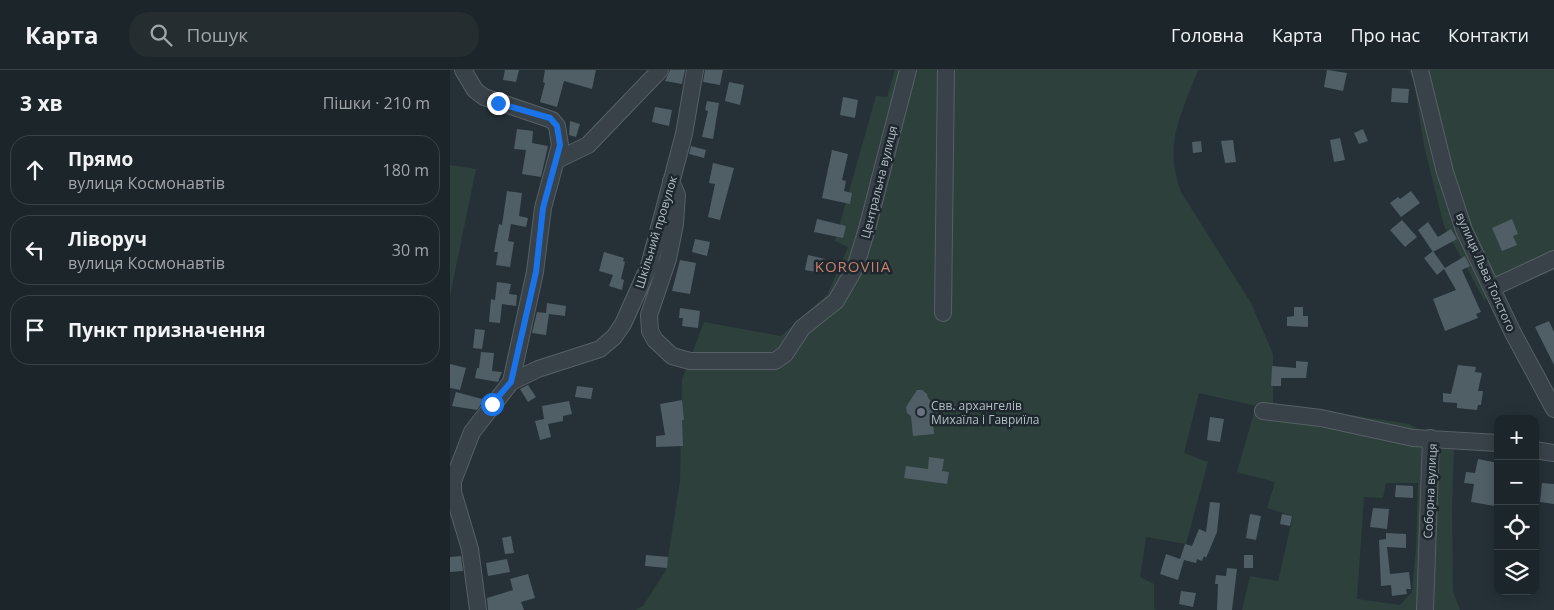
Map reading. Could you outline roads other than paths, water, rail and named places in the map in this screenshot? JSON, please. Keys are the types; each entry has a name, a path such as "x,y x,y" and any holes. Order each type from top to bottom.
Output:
{"street":[{"path":"463,70 471,85 484,97 552,120 558,132 560,145 543,208 536,272 511,382 472,432 453,481 453,492 470,549 478,610"},
{"path":"557,160 588,145 660,70"},
{"name":"Шкільний провулок","path":"511,382 538,369 595,352 614,337 623,324 646,275 688,117 695,70"},
{"name":"Центральна вулиця","path":"671,181 677,194 675,224 668,259 649,315 650,331 655,340 672,356 695,362 767,362 782,357 797,333 836,301 855,268 867,229 908,70"},
{"path":"943,313 946,70"},
{"name":"вулиця Льва Толстого","path":"1420,70 1453,198 1464,230 1492,288 1548,383 1554,409"},
{"path":"1492,288 1554,259"},
{"path":"1263,411 1321,418 1403,436 1431,438"},
{"name":"Соборна вулиця","path":"1425,610 1431,438 1494,443"},
{"path":"1539,451 1554,453"}],"place":[{"name":"Свв. архангелів Михаїла і Гавриїла","path":"921,412"}],"district":[{"name":"KOROVIIA","path":"853,266"}]}
